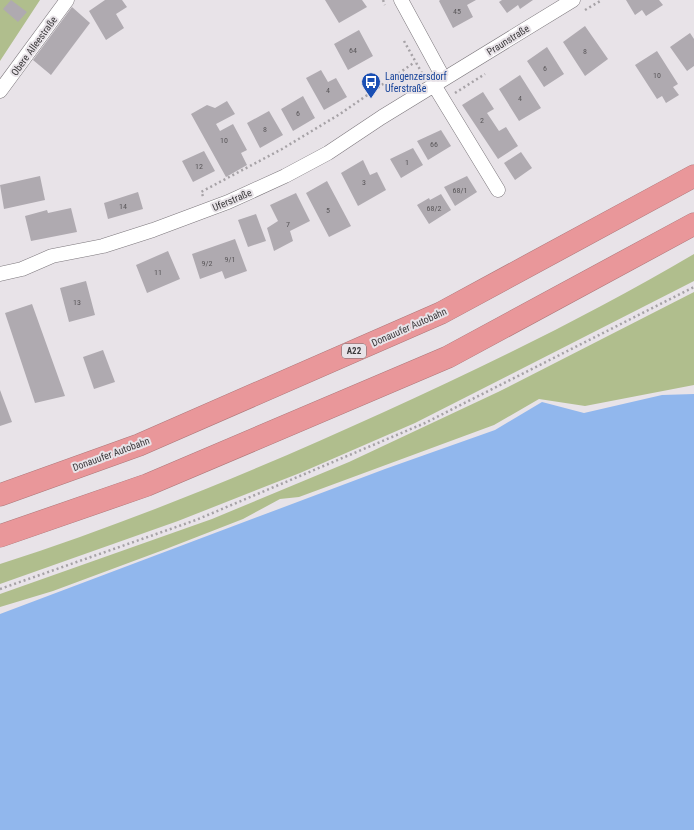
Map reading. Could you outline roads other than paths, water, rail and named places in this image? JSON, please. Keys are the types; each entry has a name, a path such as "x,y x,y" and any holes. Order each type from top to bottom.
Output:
{"highway":[{"name":"Donauufer Autobahn","path":"0,495 139,445 441,313 694,176"},
{"path":"0,536 147,485 448,357 694,224"}],"street":[{"name":"Obere Alleestraße","path":"0,91 67,0"},
{"path":"401,0 439,82 498,190"},
{"name":"Praunstraße","path":"439,82 573,0"},
{"name":"Uferstraße","path":"0,274 58,255 103,246 208,210 285,176 328,152 439,82"}],"water":[{"path":"694,394 694,830 0,830 0,614 385,469 495,430 542,402 584,413 662,395"}],"place":[{"name":"Langenzersdorf Uferstraße","path":"371,99"}]}
